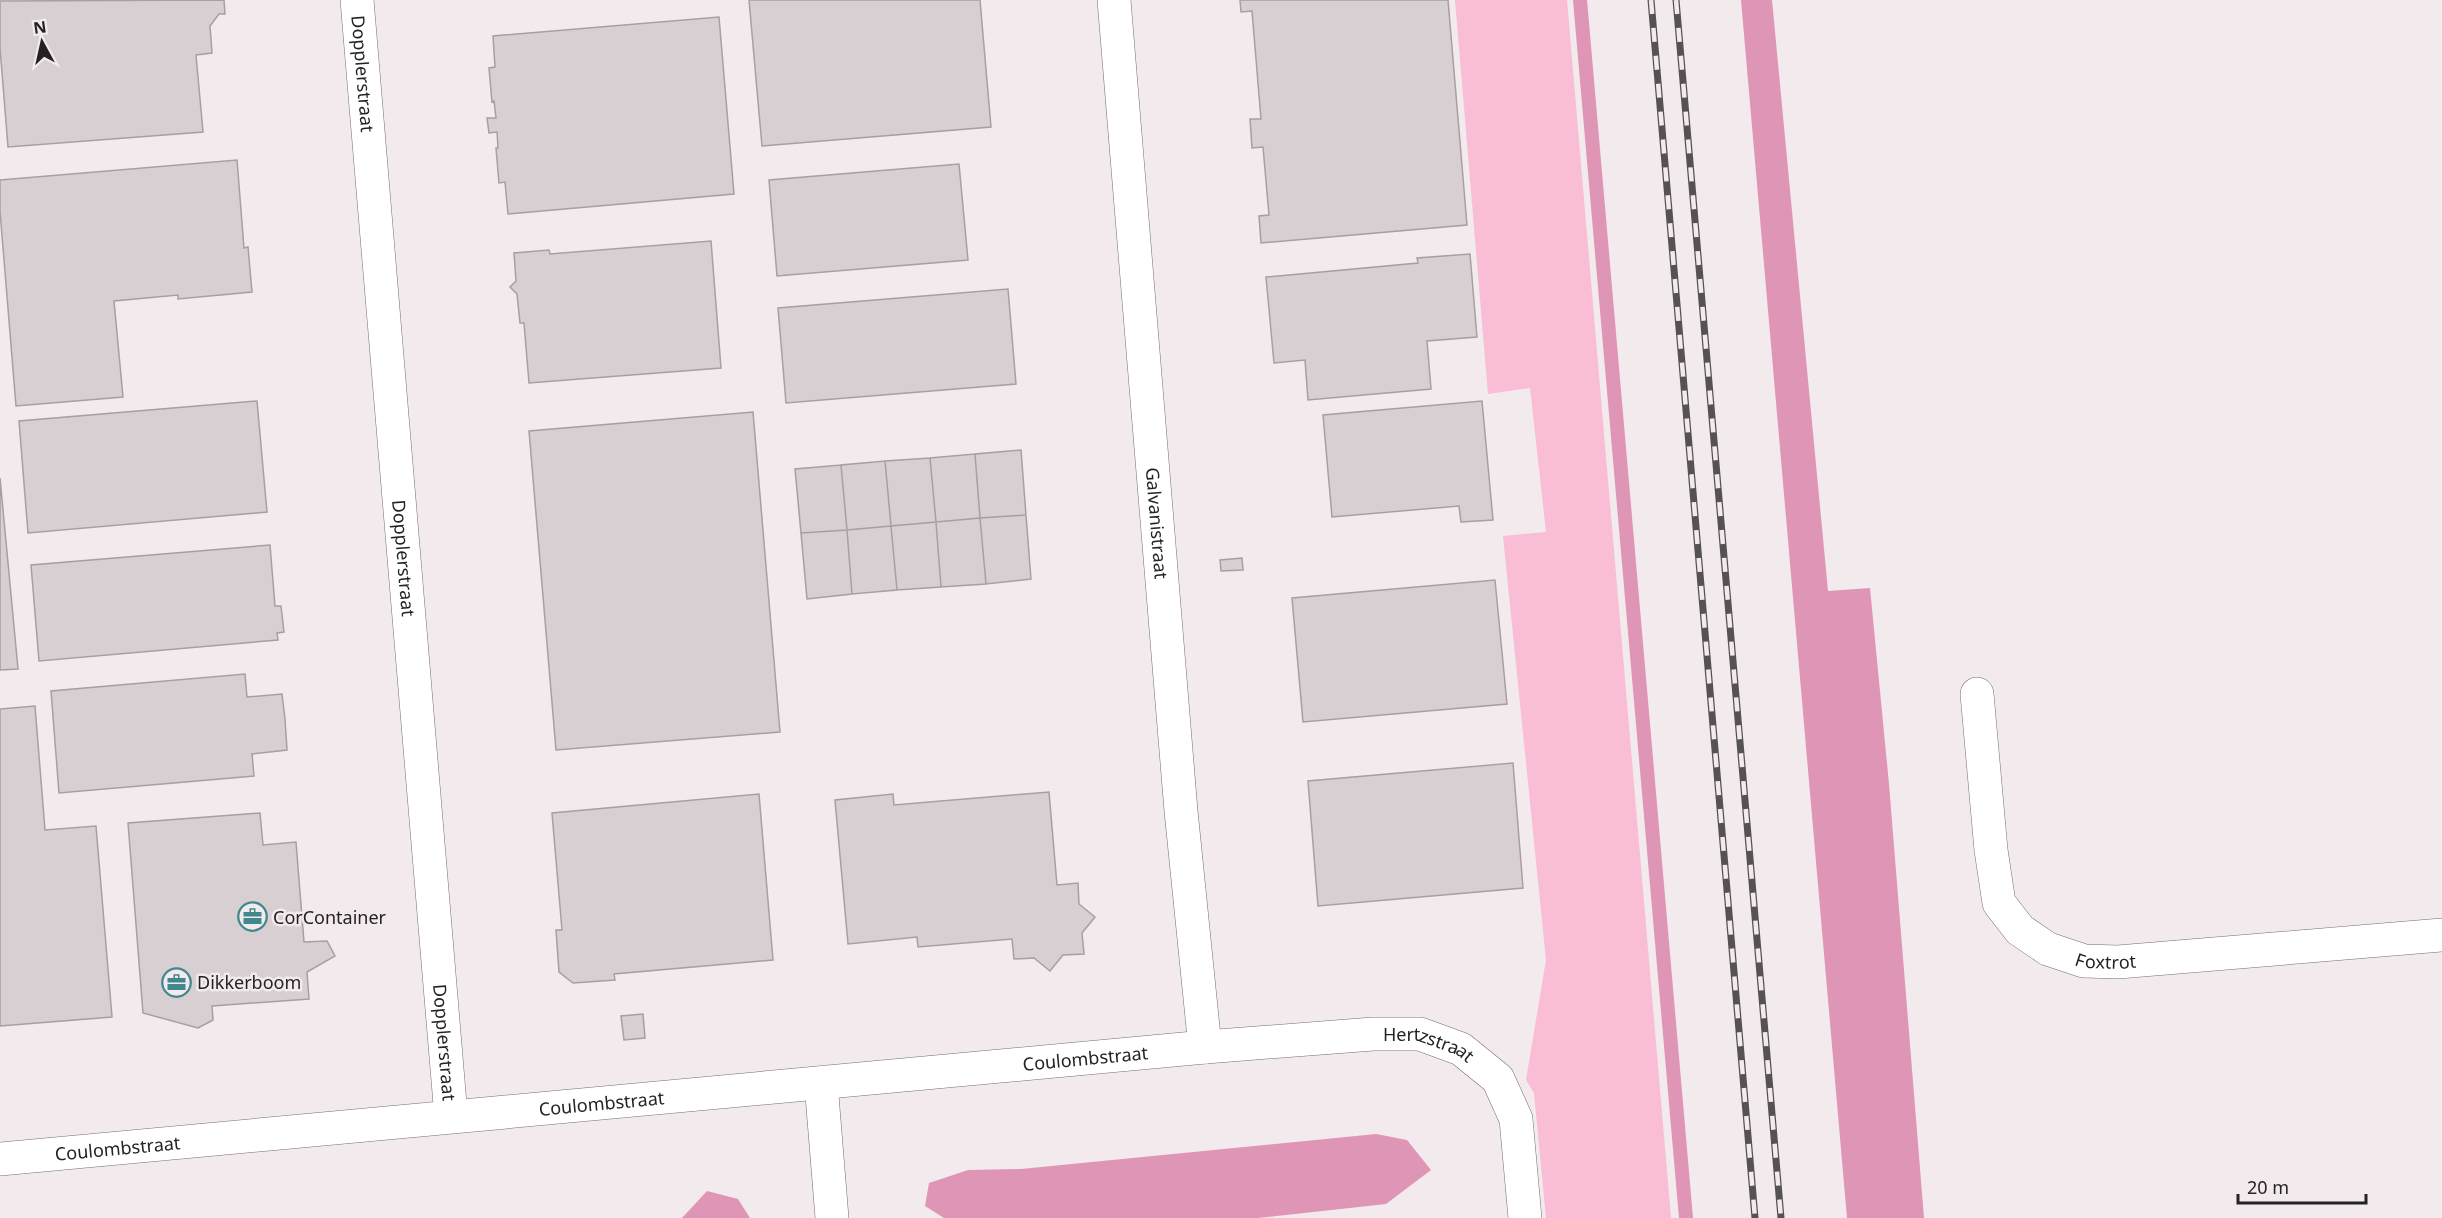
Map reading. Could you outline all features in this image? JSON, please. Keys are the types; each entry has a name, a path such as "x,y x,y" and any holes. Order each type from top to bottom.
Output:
{"street":[{"name":"Dopplerstraat","path":"357,0 451,1116"},
{"name":"Galvanistraat","path":"1114,0 1180,799 1205,1047"},
{"name":"Foxtrot","path":"1977,694 1991,850 1999,903 2020,930 2048,949 2084,961 2118,962 2442,935"},
{"name":"Hertzstraat","path":"1205,1047 1373,1034 1420,1034 1461,1049 1498,1079 1516,1119 1525,1218"},
{"name":"Coulombstraat","path":"0,1159 1205,1047"},
{"path":"820,1083 832,1218"}],"shaded area":[{"path":"1455,0 1567,0 1671,1218 1546,1218 1534,1093 1526,1080 1546,960 1503,536 1546,532 1530,388 1488,394"},
{"path":"1741,0 1772,0 1828,591 1870,588 1889,784 1924,1218 1847,1218"},
{"path":"1376,1134 1407,1140 1431,1170 1386,1204 1258,1218 944,1218 925,1206 929,1183 968,1170 1021,1169"},
{"path":"707,1191 738,1199 750,1218 682,1218"}],"building":[{"path":"224,0 225,14 219,14 210,26 212,53 196,55 203,132 8,147 0,48 0,1"},
{"path":"749,0 980,0 991,127 762,146"},
{"path":"1240,0 1448,0 1467,225 1261,243 1259,216 1269,215 1263,147 1252,148 1250,119 1261,119 1252,11 1241,12"},
{"path":"719,17 734,194 508,214 505,182 499,183 497,132 489,133 487,118 496,118 489,68 495,67 493,36"},
{"path":"237,160 244,248 248,247 252,292 178,299 178,295 114,301 123,397 16,406 0,211 0,180"},
{"path":"959,164 968,260 777,276 769,180"},
{"path":"711,241 721,368 529,383 524,323 520,323 517,294 510,287 516,281 514,253 549,250 550,254"},
{"path":"1470,254 1477,337 1427,341 1431,389 1308,400 1305,360 1274,363 1266,277 1418,263 1417,258"},
{"path":"1008,289 1016,384 786,403 778,308"},
{"path":"257,401 267,512 28,533 19,421"},
{"path":"1482,401 1493,520 1461,522 1459,506 1332,517 1323,415"},
{"path":"753,412 780,732 556,750 529,431"},
{"path":"1021,450 1026,515 980,518 975,454"},
{"path":"975,454 980,518 936,522 930,458"},
{"path":"930,458 936,522 891,526 885,461"},
{"path":"885,461 891,526 847,530 841,465"},
{"path":"841,465 847,530 801,533 795,469"},
{"path":"0,478 18,669 0,670"},
{"path":"1026,515 1031,579 986,584 980,518"},
{"path":"980,518 986,584 941,587 936,522"},
{"path":"936,522 941,587 897,590 891,526"},
{"path":"891,526 897,590 852,594 847,530"},
{"path":"847,530 852,594 807,599 801,533"},
{"path":"270,545 275,606 281,606 284,632 277,633 278,640 39,661 31,565"},
{"path":"1242,558 1243,570 1221,571 1220,560"},
{"path":"1495,580 1507,704 1303,722 1292,598"},
{"path":"245,674 247,697 282,694 285,719 287,750 252,754 254,776 59,793 51,691"},
{"path":"35,706 45,830 96,826 112,1017 0,1026 0,709"},
{"path":"1513,763 1523,888 1318,906 1308,781"},
{"path":"1049,792 1057,885 1078,883 1079,904 1095,917 1082,933 1084,954 1063,955 1050,971 1034,958 1014,959 1012,939 918,947 917,937 848,944 835,800 893,794 894,805"},
{"path":"759,794 773,960 614,974 615,980 573,983 559,972 556,930 562,930 552,813"},
{"path":"260,813 263,845 296,842 304,942 327,941 335,956 307,972 309,999 212,1006 213,1020 198,1028 143,1013 128,823"},
{"path":"643,1014 645,1038 624,1040 621,1016"}],"waterway":[{"path":"1580,0 1686,1218"}],"railway":[{"path":"1651,0 1755,1218"},
{"path":"1676,0 1781,1218"}],"place":[{"name":"CorContainer","path":"252,917"},
{"name":"Dikkerboom","path":"176,982"}]}
